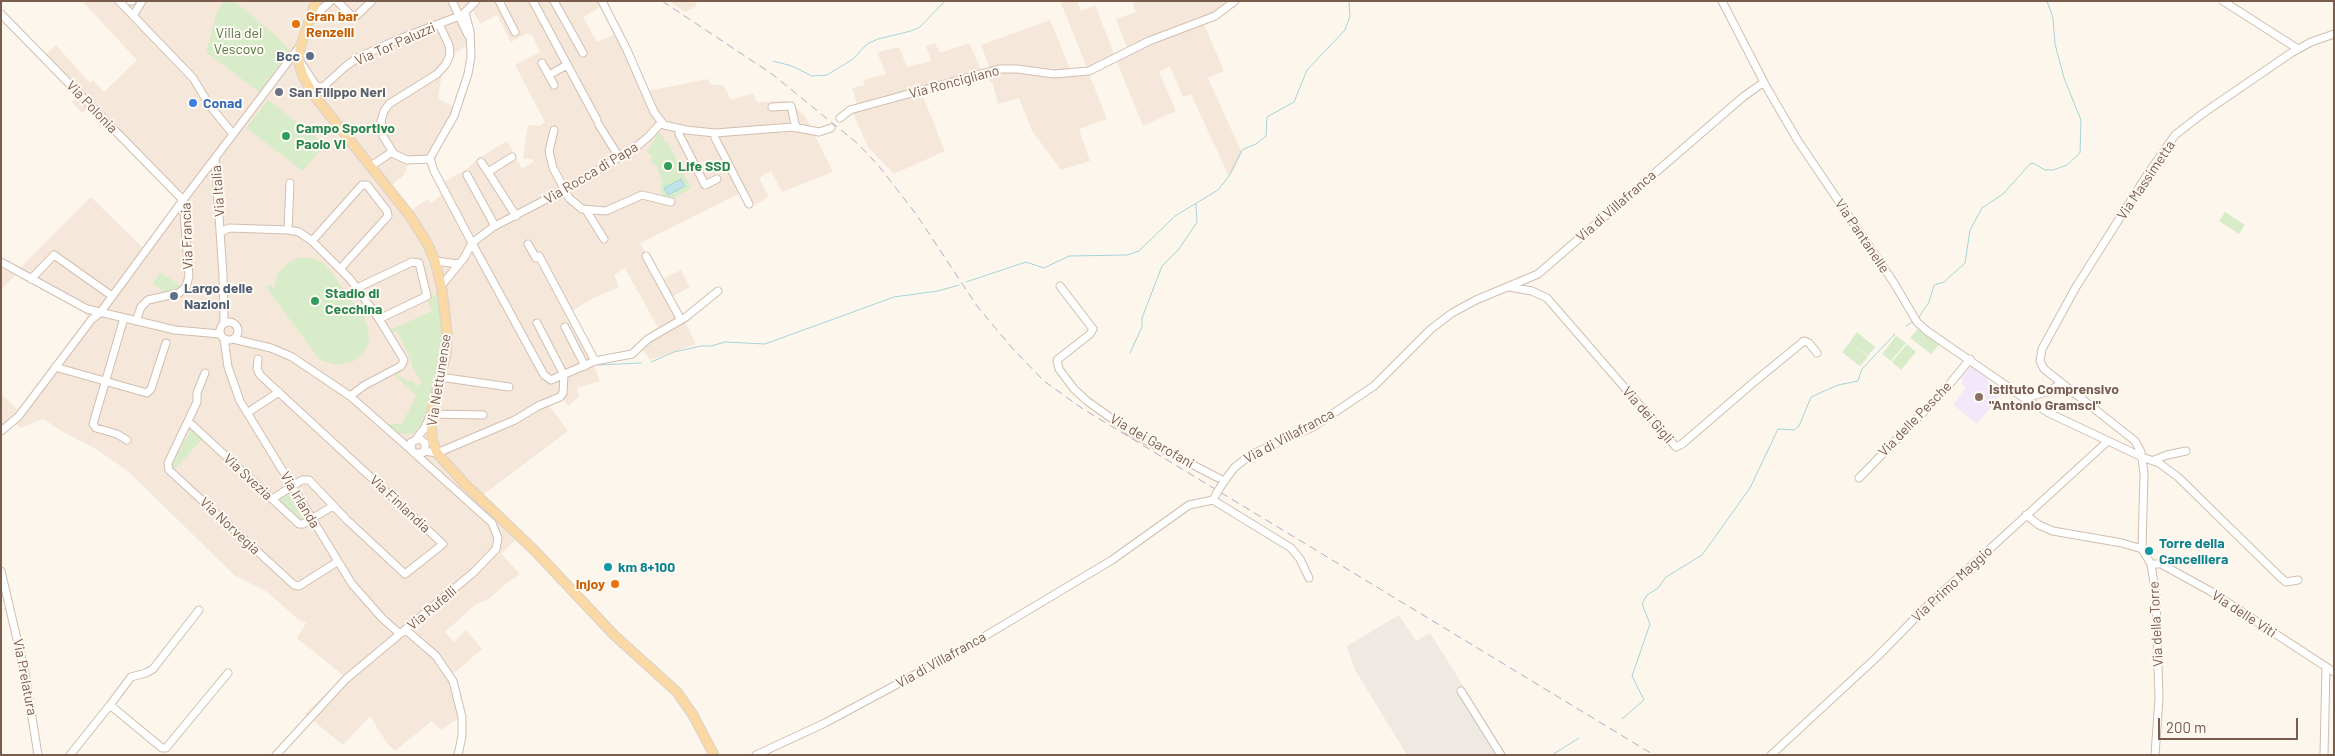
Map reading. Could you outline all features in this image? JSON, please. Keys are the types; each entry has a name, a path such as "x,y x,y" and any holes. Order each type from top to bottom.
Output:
{"main road":[{"name":"Via Nettunense","path":"313,2 299,60 301,71 313,94 410,216 427,243 441,286 447,334 446,352 431,414 428,445 464,484 535,551 614,635 677,692 693,715 714,755"}],"street":[{"path":"119,1 194,78 210,106 233,134"},
{"path":"126,10 131,1"},
{"path":"133,16 142,1"},
{"path":"310,19 332,1"},
{"path":"337,1 354,18 372,1"},
{"path":"452,1 470,31 470,65 463,92 452,120 431,154 430,159 434,171 472,243 545,376 553,380 595,360 632,354 648,339 681,320 718,291"},
{"name":"Via Tor Paluzzi","path":"299,60 316,86 326,86 346,66 365,54 462,15 476,1"},
{"path":"499,1 515,32"},
{"path":"533,1 598,123 619,157"},
{"path":"554,1 583,53"},
{"path":"602,1 660,122 679,129 715,133 796,128 817,132 831,128"},
{"name":"Via Roncigliano","path":"840,118 850,110 1009,68 1054,74 1089,71 1149,41 1215,16 1235,1"},
{"name":"Via Pantanelle","path":"1722,1 1764,82 1798,141 1894,283 1915,319 1927,331 2024,398 2045,411 2108,441"},
{"path":"2223,1 2298,49"},
{"name":"Via Polonia","path":"2,14 183,200"},
{"path":"430,159 407,160 392,152 382,133 382,114 391,103 437,74 445,66 450,55 450,47 438,24"},
{"name":"Via Massimetta","path":"2062,383 2041,365 2040,355 2044,342 2071,295 2164,148 2175,135 2194,119 2298,49 2315,40 2334,34"},
{"name":"Via Italia","path":"228,333 215,158 302,44"},
{"path":"542,63 554,85"},
{"path":"286,65 301,71"},
{"path":"548,75 567,65"},
{"name":"Via di Villafranca","path":"756,755 825,724 970,645 1106,564 1189,505 1215,497 1234,468 1250,455 1312,427 1374,386 1431,329 1449,314 1468,303 1540,273 1743,97 1764,82"},
{"path":"772,108 791,106 796,128"},
{"name":"Via Rocca di Papa","path":"472,243 495,226 564,190 644,141 660,122"},
{"path":"679,129 679,134 705,185 717,179"},
{"path":"554,130 550,142 553,168 564,190 576,205 586,210 609,210 641,196 671,202"},
{"path":"715,133 749,204"},
{"path":"371,166 392,152"},
{"path":"488,172 512,157"},
{"name":"Via Francia","path":"136,321 140,309 146,301 157,296 180,293 188,282 183,200 215,158"},
{"path":"481,162 516,216"},
{"path":"467,176 495,226"},
{"path":"288,230 290,183"},
{"path":"312,241 362,185 367,184 388,211 388,216 340,269"},
{"path":"1,431 16,420 92,319 100,313 183,200"},
{"path":"586,210 604,239"},
{"path":"221,232 229,228 288,230 301,233 312,241 357,288 402,355 404,362 350,396"},
{"path":"441,286 467,254 472,243"},
{"path":"528,244 536,258 540,256 595,360"},
{"path":"467,254 482,259"},
{"path":"31,279 54,255 112,296"},
{"path":"646,256 681,320"},
{"path":"1,262 85,308 100,313 180,331 228,333 244,343 271,348 287,354 350,396 426,462"},
{"path":"357,288 412,262 419,263 427,296 379,319"},
{"path":"436,267 446,271 459,264"},
{"path":"436,267 459,264"},
{"name":"Via dei Garofani","path":"1060,286 1093,329 1090,334 1057,360 1059,369 1074,388 1085,399 1132,433 1224,482"},
{"name":"Via dei Gigli","path":"1506,287 1532,291 1547,298 1676,446 1682,444 1758,378 1804,342 1809,343 1818,353"},
{"path":"85,308 89,317 86,329"},
{"path":"124,318 93,425 96,428 117,434 127,440"},
{"path":"437,453 518,419 540,405 560,397 563,393 564,375 537,323"},
{"path":"565,327 585,366"},
{"name":"Via Irlanda","path":"228,333 225,350 234,388 247,413 337,562 358,593 403,632 436,656 453,680 462,714 462,733 458,755"},
{"path":"55,367 149,392 166,343"},
{"name":"Via Finlandia","path":"258,359 258,372 443,544 405,574 308,480 302,480 292,486"},
{"name":"Via delle Pesche","path":"1859,478 1944,391 1970,359"},
{"path":"188,421 197,402 197,393 206,373"},
{"path":"440,377 509,387"},
{"path":"2024,398 2043,393 2062,383 2135,441 2142,457 2144,473 2142,550 2127,544 2053,531 2038,525 2026,515"},
{"path":"247,413 279,392"},
{"path":"413,452 410,445 424,429 431,414 483,415"},
{"name":"Via Svezia","path":"188,421 300,524 311,519"},
{"name":"Via Norvegia","path":"188,421 168,463 170,471 294,585 300,585 337,562"},
{"path":"392,433 416,439 428,445"},
{"path":"2108,441 2142,457 2154,460 2178,477 2284,581 2298,580"},
{"name":"Via Primo Maggio","path":"1771,755 1877,657 1925,608 2108,441"},
{"path":"413,452 428,445"},
{"path":"426,462 428,445"},
{"path":"2154,460 2167,454 2186,451"},
{"name":"Via Rufelli","path":"276,755 346,679 488,560 496,549 498,541 496,532 489,521 426,462"},
{"path":"272,499 292,486"},
{"path":"1215,497 1288,546 1298,555 1309,578"},
{"path":"311,519 333,506"},
{"name":"Via della Torre","path":"2142,550 2152,564 2156,590 2159,678 2155,755"},
{"name":"Via delle Viti","path":"2152,564 2160,563 2210,591 2334,672"},
{"name":"Via Prelatura","path":"1,570 25,673 38,755"},
{"path":"70,755 131,677 146,674 153,669 200,610"},
{"path":"2324,755 2326,667"},
{"path":"110,705 162,748 166,748 228,673"},
{"path":"1461,692 1501,755"}],"shaded area":[{"path":"82,1 604,1 606,4 583,17 597,42 620,32 648,91 708,79 711,85 723,85 731,100 753,93 757,102 787,101 805,116 833,172 782,192 771,171 759,178 769,197 749,208 741,193 640,243 662,279 681,270 690,287 672,297 696,344 650,360 639,344 658,328 625,268 614,275 619,287 591,299 571,312 599,363 594,366 600,381 577,388 579,397 568,406 562,397 548,404 568,431 484,494 523,533 501,554 520,574 490,598 475,605 445,632 454,642 466,630 482,649 453,674 465,714 441,730 432,721 395,751 386,742 370,716 343,745 305,714 344,676 297,638 306,623 298,619 267,592 234,575 129,472 96,449 43,419 21,428 17,425 21,407 83,327 87,318 84,312 19,278 19,269 91,197 143,248 178,201 88,108 82,113 72,102 78,97 42,58 56,45 90,83 93,80 104,92 137,60","holes":["473,11 480,24 497,15 511,42 528,33 529,36 532,35 540,52 515,65 545,122 540,126 528,125 523,158 534,160 534,162 522,168 507,141 476,160 466,170 438,185 443,194 431,203 428,199 411,210 392,185 404,175 408,164 435,161 438,149 461,110 438,99 442,74 449,65 452,54 475,42 470,13"]},
{"path":"669,1 695,1 697,6 685,12"},
{"path":"1060,1 1077,1 1081,11 1095,5 1115,56 1127,48 1116,19 1136,12 1132,1 1239,1 1218,19 1204,24 1224,71 1208,78 1242,153 1232,173 1228,175 1191,94 1183,97 1170,66 1159,72 1176,111 1143,126 1117,62 1089,74 1107,119 1079,129 1090,161 1061,170 1032,131 1019,98 998,104 993,84 985,77 922,94 945,151 894,174 868,147 850,107 857,104 852,88 865,85 863,80 886,74 877,52 899,47 907,67 931,61 926,46 935,43 940,53 969,43 982,71 990,69 981,45 1050,20 1071,71 1087,68"},
{"path":"1,265 17,274 1,289"},
{"name":"Istituto Comprensivo \"Antonio Gramsci\"","path":"1971,366 1988,376 1987,381 2005,390 1977,424 1953,405 1966,387 1961,383 1963,380 1960,378"},
{"path":"1,394 19,411 1,428"},
{"path":"1399,615 1416,641 1430,633 1464,687 1457,692 1497,755 1407,755 1354,668 1347,646"}],"green space":[{"name":"Villa del Vescovo","path":"225,1 234,1 274,34 290,51 259,92 206,52 217,11"},
{"name":"Campo Sportivo Paolo VI","path":"268,100 325,144 303,171 246,128"},
{"name":"Life SSD","path":"658,132 662,135 665,142 667,141 691,188 671,200 664,199 660,190 662,189 660,185 663,183 656,165 651,162 652,156 647,152"},
{"path":"2225,212 2245,225 2239,234 2219,221"},
{"name":"Stadio di Cecchina","path":"296,258 312,258 325,264 362,314 368,327 369,341 364,352 354,361 336,365 320,360 266,287 270,284 274,289 278,273"},
{"path":"160,272 182,287 164,292 153,283"},
{"path":"437,294 443,330 440,360 422,424 413,434 400,434 386,424 402,424 416,396 394,374 401,370 398,375 410,382 412,380 417,386 422,383 411,365 413,364 397,331 392,333 390,330 432,311 427,299"},
{"path":"1918,328 1939,345 1931,354 1910,338"},
{"path":"1857,332 1875,347 1868,356 1850,342"},
{"path":"1896,336 1906,343 1891,361 1882,354"},
{"path":"1850,342 1868,357 1860,366 1842,352"},
{"path":"1907,344 1916,352 1901,370 1892,362"},
{"path":"188,429 192,429 202,439 174,470 171,467 190,431"},
{"path":"288,491 291,495 289,496 302,516 307,519 300,522 278,500"}],"water":[{"path":"681,179 685,186 668,195 664,188"}],"waterway":[{"path":"773,61 792,66 812,76 827,75 853,59 867,44 920,27 945,1"},
{"path":"966,282 1026,262 1044,268 1069,256 1127,255 1139,251 1175,216 1218,190 1229,176 1242,150 1256,144 1266,136 1267,117 1294,102 1307,70 1345,30 1350,16 1349,1"},
{"path":"1919,317 1929,302 1934,285 1944,282 1965,263 1970,230 1982,208 2003,194 2030,164 2033,163 2045,170 2053,170 2067,165 2080,153 2081,120 2064,78 2055,44 2053,18 2047,1"},
{"path":"1130,353 1142,327 1142,318 1162,266 1179,249 1197,222 1196,204"},
{"path":"651,362 674,352 725,342 765,344 894,297 938,291 959,285"},
{"path":"1906,326 1914,321"},
{"path":"1622,719 1644,700 1632,676 1650,624 1642,604 1647,595 1658,588 1666,577 1702,555 1750,488 1778,429 1794,430 1799,426 1811,397 1838,385 1858,381 1862,369 1895,334"},
{"path":"598,365 641,363"},
{"path":"1552,755 1579,738"}],"railway":[{"path":"662,1 772,74 857,143 878,165 916,214 977,306 1013,349 1044,381 1083,409 1654,755"}],"place":[{"name":"Gran bar Renzelli","path":"296,24"},
{"name":"Bcc","path":"310,56"},
{"name":"San Filippo Neri","path":"279,92"},
{"name":"Conad","path":"193,103"},
{"name":"Campo Sportivo Paolo VI","path":"286,136"},
{"name":"Life SSD","path":"668,166"},
{"name":"Largo delle Nazioni","path":"174,296"},
{"name":"Stadio di Cecchina","path":"315,301"},
{"name":"Istituto Comprensivo \"Antonio Gramsci\"","path":"1979,397"},
{"name":"Torre della Cancelliera","path":"2149,551"},
{"name":"km 8+100","path":"608,567"},
{"name":"Injoy","path":"615,584"}]}
